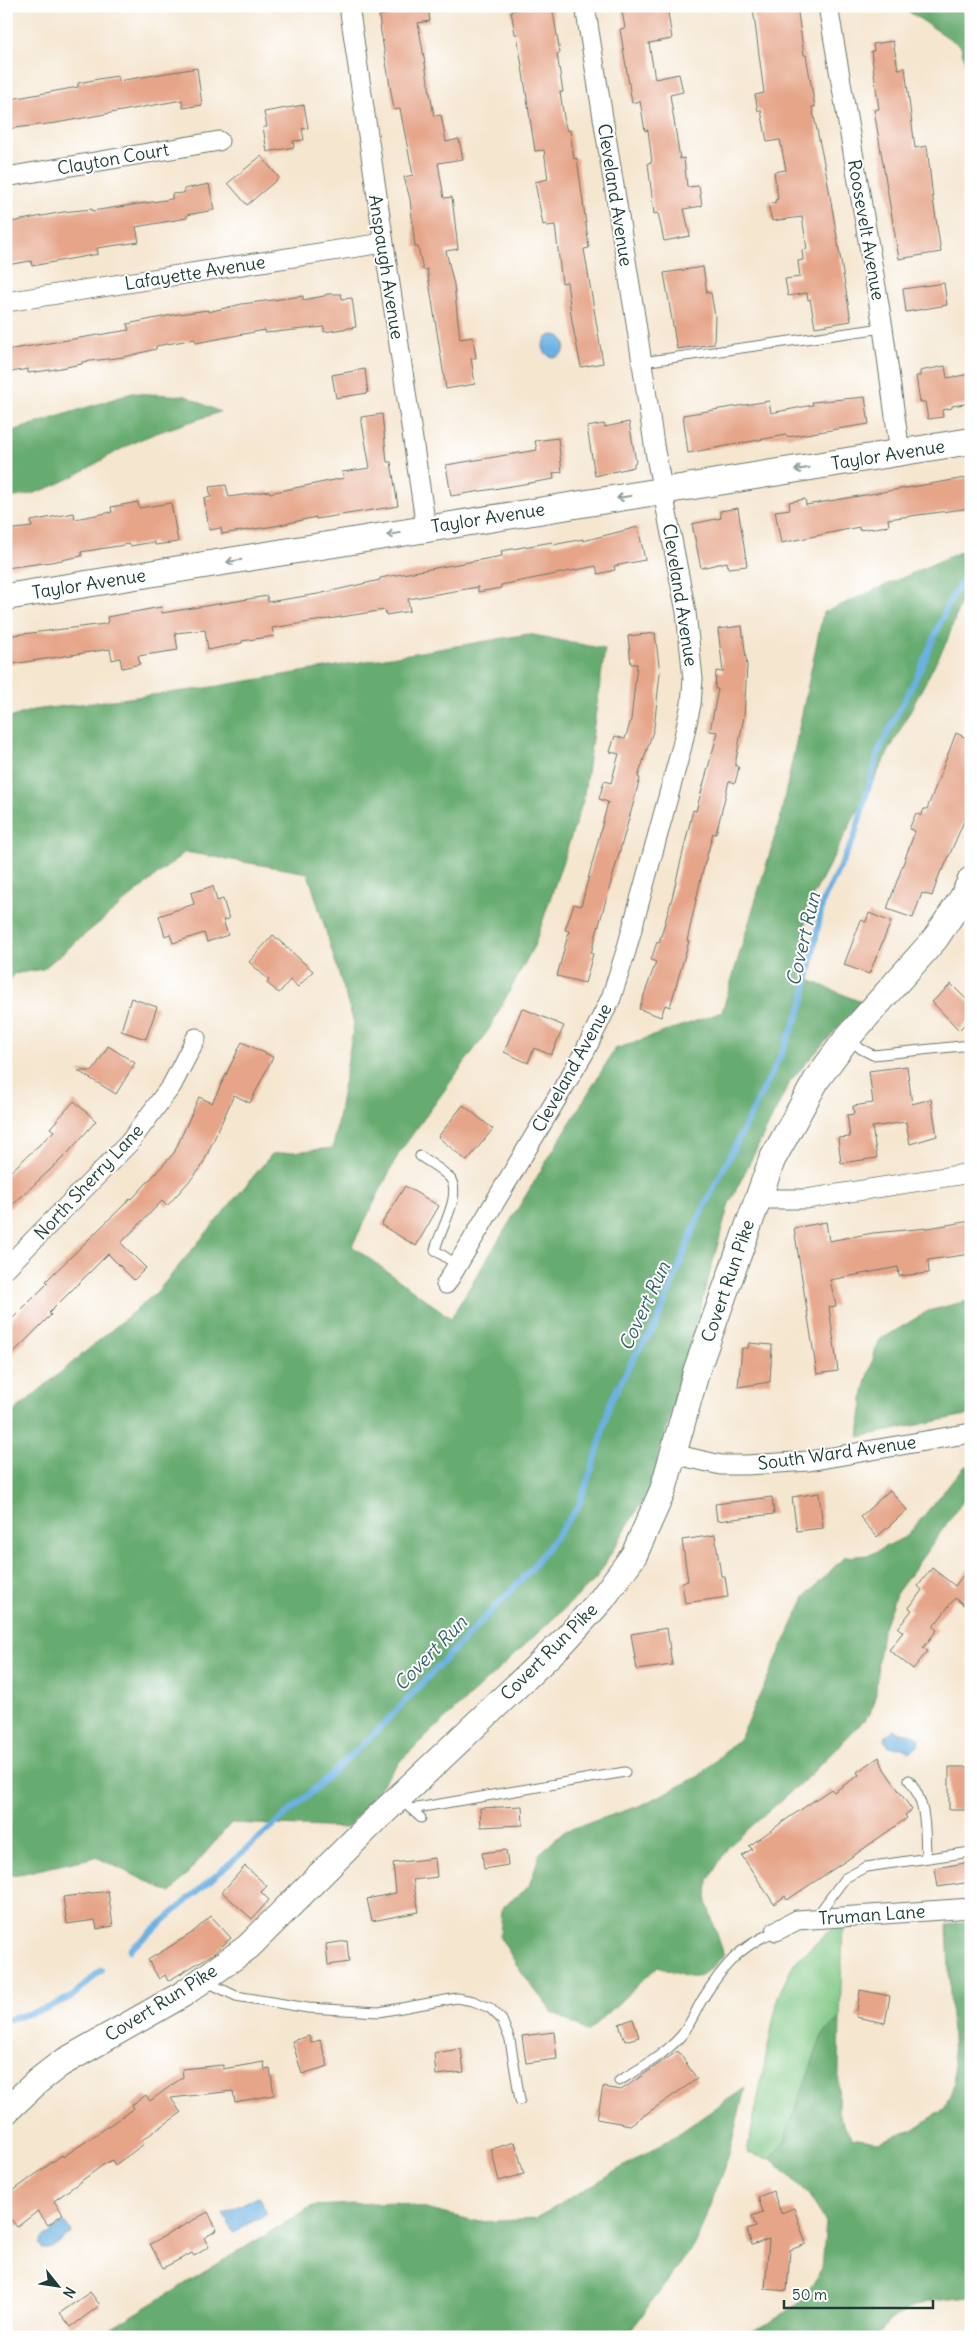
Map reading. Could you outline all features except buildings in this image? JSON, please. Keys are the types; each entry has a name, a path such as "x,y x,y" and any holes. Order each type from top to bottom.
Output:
{"street":[{"name":"Anspaugh Avenue","path":"349,6 426,528"},
{"name":"Cleveland Avenue","path":"446,1284 580,1061 611,998 626,951 682,746 691,704 692,672 686,612 663,491 585,6"},
{"name":"Roosevelt Avenue","path":"828,6 883,328 900,453"},
{"name":"Clayton Court","path":"6,177 219,141"},
{"name":"Lafayette Avenue","path":"6,302 383,243"},
{"name":"Taylor Avenue","path":"6,597 186,570 426,528 971,441"},
{"name":"Covert Run Pike","path":"6,2110 60,2064 164,2006 204,1980 248,1947 405,1803 564,1642 602,1599 637,1550 663,1490 697,1369 772,1160 817,1079 848,1037 935,939 968,892"},
{"name":"North Sherry Lane","path":"6,1268 130,1143 172,1085 196,1038"},
{"path":"757,1199 806,1199 971,1173"},
{"name":"South Ward Avenue","path":"673,1454 721,1465 809,1461 971,1433"},
{"name":"Truman Lane","path":"776,1931 796,1920 971,1908"}],"lane":[{"path":"642,362 883,328"},
{"path":"848,1037 861,1049 873,1055 971,1045"},
{"path":"420,1156 450,1178 455,1191 454,1202 438,1235 434,1250 457,1265"},
{"path":"405,1803 625,1772"},
{"path":"909,1780 918,1791 924,1812 926,1858"},
{"path":"405,1803 421,1818"},
{"path":"815,1919 845,1878 866,1867 971,1852"},
{"path":"619,2081 646,2065 676,2040 721,1972 740,1951 755,1940 776,1931"},
{"path":"204,1980 236,1996 308,2008 379,2012 457,1998 473,2001 490,2008 502,2020 510,2040 520,2100"}],"green space":[{"path":"900,6 955,6 971,17 971,86 961,46"},
{"path":"132,393 186,396 220,412 143,438 72,477 41,491 6,498 6,433"},
{"path":"971,547 971,573 947,641 806,909 802,977 861,1002 791,1080 729,1204 650,1488 596,1579 401,1760 347,1828 231,1823 171,1893 96,1857 6,1877 6,1418 157,1292 272,1154 333,1148 354,1023 308,873 185,852 43,969 13,974 6,988 6,719 33,710 200,689 528,634 605,649 583,801 535,944 489,1029 399,1153 352,1246 451,1318 615,1049 722,1012 780,819 823,613"},
{"path":"971,1300 971,1414 859,1437 864,1391 878,1341 928,1311"},
{"path":"971,1465 971,1490 896,1594 882,1632 876,1694 870,1714 811,1774 728,1847 708,1881 707,1904 724,1955 715,1965 701,1975 688,1976 658,1966 588,2032 552,2012 521,1972 500,1937 502,1908 529,1886 540,1853 565,1831 642,1805 699,1776 740,1738 805,1597 844,1557 869,1555 907,1536 964,1467"},
{"path":"971,1920 971,2297 918,2305 897,2316 876,2337 738,2337 769,2323 801,2302 822,2268 826,2222 808,2194 771,2159 784,2141 822,2036 840,2017 838,2114 852,2138 879,2142 913,2130 944,2109 954,2085 947,1925"},
{"path":"843,1925 840,2017 822,2036 784,2141 771,2159 747,2153 778,1996 794,1963 828,1932"},
{"path":"745,2088 729,2154 696,2243 626,2337 103,2337 112,2328 313,2206 396,2202 480,2222 535,2219 675,2136"}],"water":[{"path":"554,335 562,338 565,346 562,354 554,357 546,354 543,346 546,338"},
{"path":"894,1730 917,1736 919,1738 918,1746 910,1752 902,1748 889,1747 885,1740 886,1736"},
{"path":"258,2196 267,2214 233,2232 223,2214"},
{"path":"64,2223 72,2231 71,2234 50,2249 42,2249 39,2245 42,2238"}],"waterway":[{"name":"Covert Run","path":"130,1950 304,1799 373,1735 532,1568 578,1507 596,1457 610,1403 634,1357 656,1325 697,1221 780,1057 803,1004 823,901 854,838 879,750 922,666 950,600 971,567"},
{"name":"Covert Run","path":"6,2020 45,2009 73,1996 101,1970"}]}
